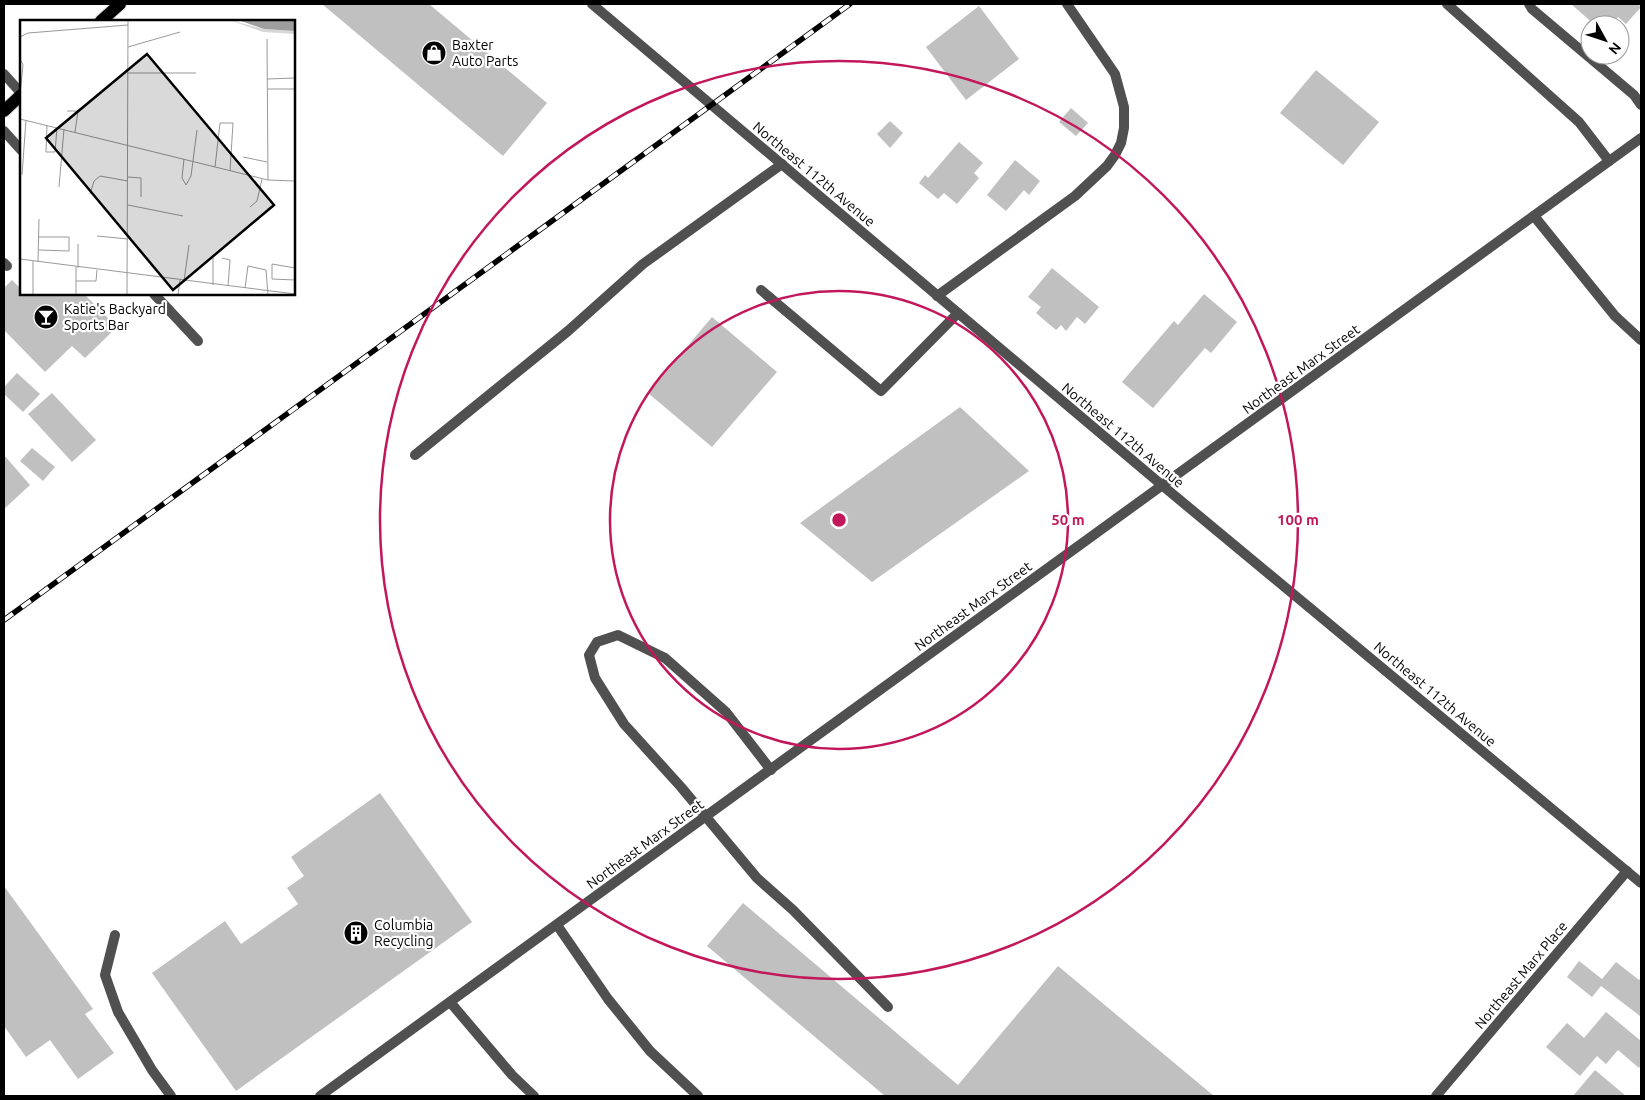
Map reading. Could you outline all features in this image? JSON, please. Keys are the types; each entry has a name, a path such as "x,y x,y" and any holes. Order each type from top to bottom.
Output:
{"main road":[{"path":"103,20 120,4"},
{"path":"4,111 20,95"}],"street":[{"name":"Northeast 112th Avenue","path":"592,4 1162,486 1641,883"},
{"path":"937,296 1075,196 1107,166 1121,143 1124,128 1124,107 1115,74 1067,4"},
{"path":"1447,4 1579,122 1609,161"},
{"path":"1529,4 1532,9 1634,95 1641,105"},
{"path":"4,74 20,93"},
{"path":"4,131 20,149"},
{"name":"Northeast Marx Street","path":"320,1096 1641,138"},
{"path":"415,455 568,331 643,264 782,164"},
{"path":"1534,216 1615,316 1641,340"},
{"path":"761,290 881,391 958,314"},
{"path":"155,295 198,341"},
{"path":"771,770 726,712 664,658 618,635 597,642 589,655 594,678 624,724 681,787 757,878 793,910 888,1006"},
{"name":"Northeast Marx Place","path":"1436,1096 1627,871"},
{"path":"557,924 608,999 644,1044 698,1096"},
{"path":"115,934 105,974 118,1012 152,1070 172,1096"},
{"path":"450,1002 512,1075 534,1096"}],"building":[{"name":"Baxter Auto Parts","path":"322,4 429,4 547,103 503,156"},
{"path":"1571,4 1638,4 1641,7 1630,19 1630,15 1584,15"},
{"path":"979,6 1019,59 966,100 926,47"},
{"path":"1316,70 1379,122 1343,165 1280,113"},
{"path":"1071,108 1088,123 1076,136 1059,122"},
{"path":"890,121 903,133 890,148 877,134"},
{"path":"959,142 983,163 974,173 979,178 957,204 944,193 938,199 919,183 925,175 928,178"},
{"path":"1015,160 1040,181 1029,195 1024,190 1006,211 987,195"},
{"path":"1052,268 1099,307 1085,324 1077,317 1066,331 1061,325 1056,330 1036,313 1041,307 1028,297"},
{"path":"12,280 20,288 20,295 85,295 117,327 85,358 72,346 45,372 4,330 4,288"},
{"path":"1204,294 1237,322 1211,353 1205,348 1153,408 1122,382 1174,321 1178,325"},
{"path":"712,317 777,372 712,447 648,393"},
{"path":"17,373 40,394 23,412 4,394 4,387"},
{"path":"52,393 96,440 72,462 28,414"},
{"path":"960,407 1029,471 872,582 800,523"},
{"path":"32,448 55,467 43,481 20,461"},
{"path":"4,455 30,485 4,509"},
{"name":"Columbia Recycling","path":"380,793 472,922 236,1091 152,973 225,921 241,944 298,904 287,888 304,876 291,857"},
{"path":"4,886 93,1009 85,1014 114,1053 78,1079 50,1040 26,1057 4,1026"},
{"path":"743,903 958,1085 1058,966 1214,1096 885,1096 707,946"},
{"path":"1579,961 1602,979 1616,962 1639,980 1641,978 1640,1016 1601,986 1592,997 1567,977"},
{"path":"1606,1012 1641,1041 1641,1064 1639,1068 1618,1050 1606,1064 1597,1056 1580,1076 1546,1047 1567,1023 1584,1038"},
{"path":"1595,1070 1626,1096 1573,1096"}],"railway":[{"path":"4,620 850,4"}],"place":[{"name":"Baxter Auto Parts","path":"434,53"},
{"name":"Katie's Backyard Sports Bar","path":"46,317"},
{"name":"Columbia Recycling","path":"356,933"}]}
